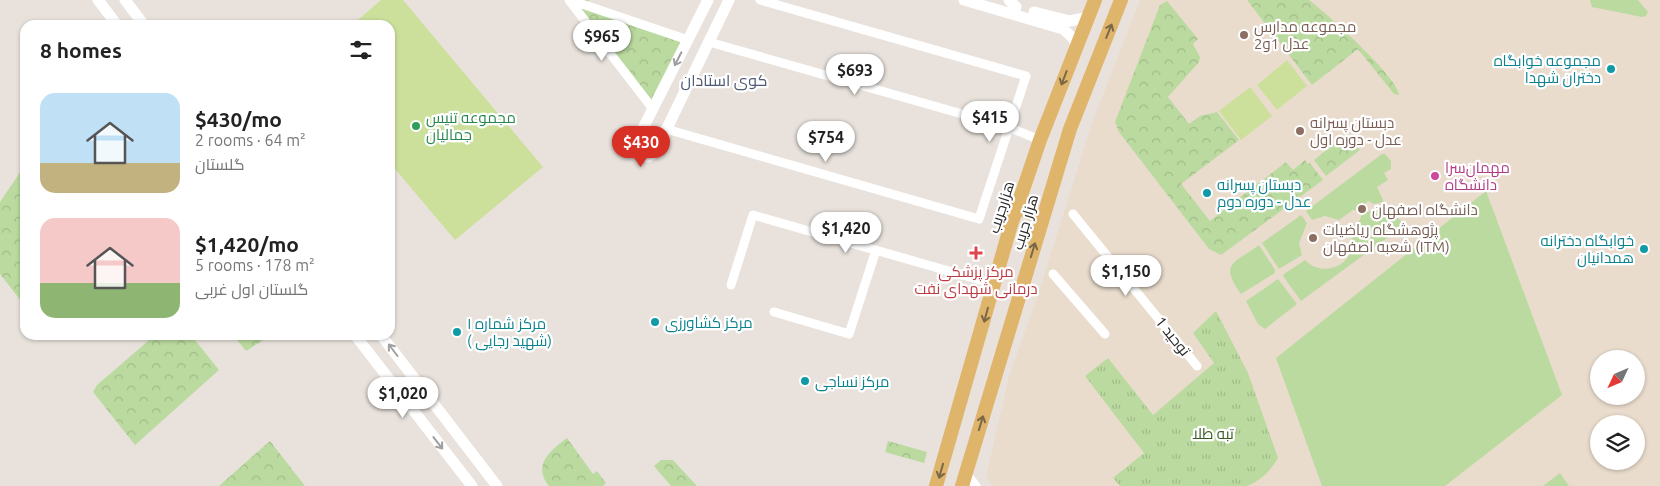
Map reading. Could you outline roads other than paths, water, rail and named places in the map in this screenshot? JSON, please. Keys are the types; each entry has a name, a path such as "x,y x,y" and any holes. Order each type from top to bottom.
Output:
{"main road":[{"name":"هزارجریب","path":"936,486 994,284 1040,140 1095,0"},
{"name":"هزار جریب","path":"964,479 1070,129 1121,0"},
{"path":"1018,208 1043,218"}],"street":[{"path":"98,0 113,20"},
{"path":"125,0 140,20"},
{"path":"569,0 688,40"},
{"path":"569,0 653,109"},
{"path":"708,0 636,142 638,152 648,157 655,153 729,0"},
{"path":"666,129 979,219 1026,76 760,0"},
{"path":"964,0 1013,7 1063,29 1073,38 1077,47"},
{"path":"991,0 1063,20 1070,21 1089,17"},
{"path":"708,42 1008,127 1040,140"},
{"name":"توحید 1","path":"1073,214 1197,366"},
{"path":"731,285 752,215 994,284"},
{"path":"774,312 849,334 876,250"},
{"path":"1053,274 1105,334"},
{"path":"359,340 472,486"},
{"path":"385,340 497,486"},
{"path":"964,479 976,486"}],"place":[{"name":"مجموعه مدارس عدل 1و2","path":"1244,35"},
{"name":"مجموعه خوابگاه دختران شهدا","path":"1611,69"},
{"name":"مجموعه تنیس جمالیان","path":"416,126"},
{"name":"دبستان پسرانه عدل - دوره اول","path":"1300,131"},
{"name":"مهمان‌سرا دانشگاه","path":"1435,176"},
{"name":"دبستان پسرانه عدل - دوره دوم","path":"1207,193"},
{"name":"دانشگاه اصفهان","path":"1362,209"},
{"name":"پژوهشگاه رياضيات شعبه اصفهان (ITM)","path":"1313,238"},
{"name":"خوابگاه دخترانه همدانیان","path":"1644,249"},
{"name":"مرکز پزشکی درمانی شهدای نفت","path":"976,253"},
{"name":"مرکز کشاورزی","path":"655,322"},
{"name":"مرکز شماره ۱ ( شهید رجایی)","path":"457,332"},
{"name":"مرکز نساجی","path":"805,381"}],"district":[{"name":"کوی استادان","path":"724,80"}],"park label":[{"name":"تبه طلا","path":"1213,433"}]}
